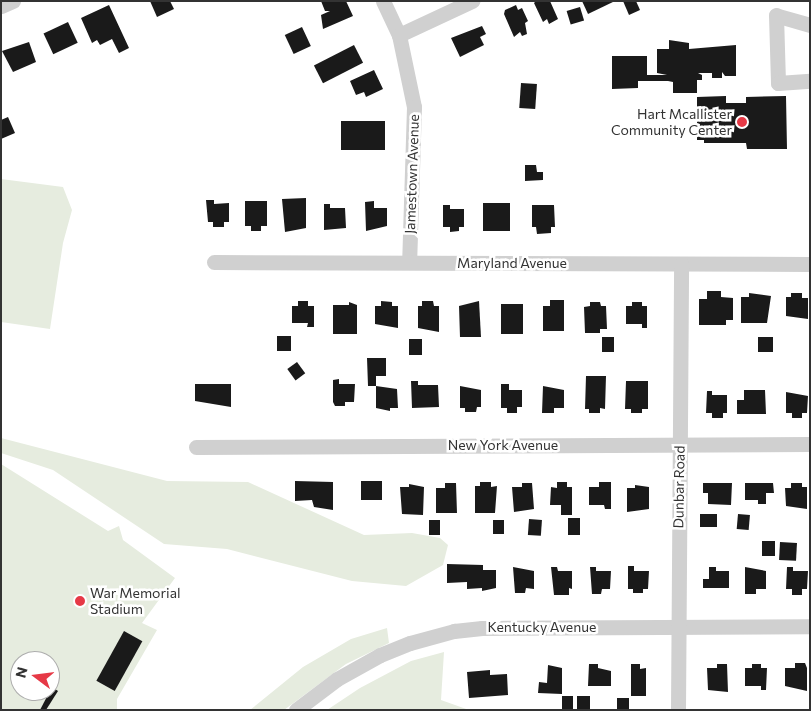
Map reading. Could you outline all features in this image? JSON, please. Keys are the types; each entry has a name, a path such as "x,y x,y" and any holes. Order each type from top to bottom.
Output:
{"street":[{"path":"1,6 13,1"},
{"name":"Jamestown Avenue","path":"383,1 399,35 414,107 409,262"},
{"path":"399,35 472,1"},
{"path":"810,24 776,15 778,83 810,81"},
{"name":"Maryland Avenue","path":"214,262 810,264"},
{"name":"Dunbar Road","path":"678,710 677,626 681,264"},
{"name":"New York Avenue","path":"196,448 810,444"},
{"name":"Kentucky Avenue","path":"296,710 359,666 395,648 439,634 482,628 810,626"}],"shaded area":[{"path":"1,179 63,187 72,210 63,243 50,329 1,322"},
{"path":"1,438 167,481 248,482 364,535 412,533 440,538 448,545 443,565 406,586 352,581 227,549 164,544 53,470 1,453"},
{"name":"War Memorial Stadium","path":"1,464 108,531 119,526 123,540 175,578 142,623 157,630 117,699 117,710 1,710"},
{"path":"387,628 389,643 346,664 284,710 250,710 303,667 351,639"},
{"path":"444,652 441,700 469,710 327,710 360,688 411,661"}],"building":[{"path":"150,1 170,1 174,9 157,17"},
{"path":"321,1 346,1 353,16 323,29 321,15 330,11 325,11"},
{"path":"536,1 550,1 558,19 549,24 547,19 543,22 534,3"},
{"path":"582,1 615,1 588,14"},
{"path":"623,1 636,1 640,10 629,15"},
{"path":"109,5 129,48 119,53 112,39 100,45 97,40 92,43 81,18"},
{"path":"516,5 518,10 522,8 528,21 525,23 527,34 522,36 520,32 514,37 504,14 505,10"},
{"path":"580,7 584,20 571,24 567,11"},
{"path":"68,22 78,43 53,54 44,33"},
{"path":"482,26 486,34 480,37 484,45 460,57 451,38"},
{"path":"302,27 311,46 294,54 285,35"},
{"path":"669,40 689,43 689,49 736,45 736,76 725,76 722,72 722,78 712,78 712,73 698,73 702,75 702,80 697,80 697,93 673,93 673,82 668,81 638,81 638,88 612,89 612,56 647,56 647,75 667,75 657,73 657,49 669,49"},
{"path":"29,42 36,62 13,72 2,51"},
{"path":"354,45 363,63 323,83 314,65"},
{"path":"374,70 383,89 366,97 364,92 356,95 350,81"},
{"path":"521,83 537,84 535,109 519,108"},
{"name":"Hart Mcallister Community Center","path":"726,96 726,103 746,103 746,97 786,96 787,149 747,149 746,143 704,143 704,140 697,140 697,97"},
{"path":"8,117 15,133 1,139 1,120"},
{"path":"341,121 385,121 385,150 341,150"},
{"path":"525,165 536,165 537,172 543,172 543,180 525,181"},
{"path":"306,198 306,228 285,232 282,199"},
{"path":"206,200 214,200 214,204 229,203 229,222 224,222 224,227 213,227 213,222 208,222"},
{"path":"245,201 267,201 267,226 261,226 261,231 251,231 251,226 245,226"},
{"path":"374,201 374,208 387,208 387,226 366,231 365,202"},
{"path":"483,203 510,203 510,231 483,231"},
{"path":"324,204 330,204 330,208 345,208 346,228 324,230"},
{"path":"443,205 450,205 450,209 464,209 464,227 459,227 459,231 450,232 450,227 443,227"},
{"path":"532,205 554,205 555,227 551,227 551,233 537,234 536,227 532,227"},
{"path":"707,291 721,291 721,297 733,298 733,320 726,320 726,325 699,325 699,299 707,299"},
{"path":"749,293 771,296 767,323 741,323 741,297 749,297"},
{"path":"791,293 802,293 802,298 808,298 808,319 786,316 786,297 791,297"},
{"path":"550,300 564,300 564,331 543,331 543,306 550,306"},
{"path":"298,301 308,301 308,306 314,306 314,327 307,327 308,323 292,323 292,306 298,306"},
{"path":"381,301 392,302 392,306 398,306 398,328 375,324 375,306 381,306"},
{"path":"422,301 433,301 434,306 439,306 439,332 418,328 418,306 422,306"},
{"path":"479,301 481,337 460,337 459,306"},
{"path":"349,302 357,305 357,334 333,334 333,305 349,305"},
{"path":"590,302 600,302 601,306 606,306 607,329 600,329 600,333 585,333 584,307 590,306"},
{"path":"632,302 642,302 642,306 647,306 647,328 642,328 642,324 626,324 626,306 632,306"},
{"path":"501,304 523,304 523,334 501,334"},
{"path":"277,336 291,336 291,351 277,351"},
{"path":"602,337 614,337 614,352 602,352"},
{"path":"758,337 773,337 773,352 758,352"},
{"path":"409,339 422,339 422,355 409,355"},
{"path":"367,358 386,358 386,376 376,376 376,386 368,386"},
{"path":"297,362 305,373 296,380 287,369"},
{"path":"586,376 606,376 605,409 600,408 600,413 589,413 589,409 585,409"},
{"path":"339,379 339,384 355,384 354,402 345,402 345,406 335,406 333,402 333,380"},
{"path":"411,381 418,381 418,385 438,385 439,407 412,408"},
{"path":"626,381 648,381 648,409 642,409 642,413 631,413 631,409 625,409"},
{"path":"195,384 231,384 231,407 195,401"},
{"path":"501,384 509,384 509,390 522,390 522,407 517,407 517,413 507,413 507,408 501,408"},
{"path":"376,386 397,389 398,408 390,408 390,411 376,408"},
{"path":"460,386 481,390 481,407 477,407 476,412 465,412 465,408 460,408"},
{"path":"543,386 564,390 564,408 554,408 554,413 542,413"},
{"path":"744,390 765,390 766,414 737,414 737,400 744,400"},
{"path":"707,391 712,391 712,395 727,395 727,413 723,413 723,418 712,418 712,413 706,413"},
{"path":"786,392 808,396 807,413 802,413 802,418 792,418 792,413 786,413"},
{"path":"295,481 333,482 333,510 314,507 312,500 295,501"},
{"path":"361,481 382,481 382,500 361,500"},
{"path":"480,482 491,482 491,487 497,486 495,513 475,513 475,486 480,486"},
{"path":"557,482 567,482 567,487 572,487 572,515 561,515 561,505 550,505 551,487 557,488"},
{"path":"599,482 611,482 611,509 605,509 604,505 589,505 589,487 599,487"},
{"path":"445,483 456,483 457,513 436,513 436,488 445,488"},
{"path":"522,483 532,483 534,509 514,512 512,487 522,487"},
{"path":"703,483 732,483 731,505 708,504 708,493 703,493"},
{"path":"745,483 773,483 774,493 766,493 766,504 758,504 758,500 745,500"},
{"path":"791,483 802,483 802,487 807,487 807,509 786,506 785,488 791,488"},
{"path":"409,484 424,487 423,515 402,514 400,487 409,487"},
{"path":"635,485 649,487 649,509 627,512 627,488 635,488"},
{"path":"700,514 717,514 717,527 700,527"},
{"path":"738,514 750,515 749,530 737,529"},
{"path":"568,518 580,518 580,535 568,535"},
{"path":"529,519 542,520 541,536 528,535"},
{"path":"429,520 440,520 440,535 429,535"},
{"path":"493,520 504,520 504,534 493,534"},
{"path":"762,541 775,541 775,556 762,556"},
{"path":"780,542 797,543 796,561 779,560"},
{"path":"447,564 483,565 483,570 496,570 496,588 482,591 482,588 467,589 467,582 447,583"},
{"path":"628,566 634,566 634,571 649,571 648,589 643,589 643,593 633,593 633,589 628,589"},
{"path":"513,567 534,571 534,589 526,588 525,593 515,593"},
{"path":"551,567 557,567 558,571 572,571 572,589 569,588 569,595 554,595"},
{"path":"590,567 596,567 596,571 611,571 610,589 602,589 601,594 592,594"},
{"path":"709,567 716,567 716,571 729,571 729,588 703,588 703,579 709,579"},
{"path":"745,567 766,571 766,589 756,589 756,594 745,594"},
{"path":"787,567 793,567 793,571 808,571 807,589 802,589 802,595 792,595 792,589 786,589"},
{"path":"124,631 142,641 115,691 96,681"},
{"path":"795,663 805,663 807,668 807,691 785,686 785,668 795,668"},
{"path":"589,664 598,664 598,668 611,671 611,686 588,686"},
{"path":"631,664 640,664 640,669 646,668 646,696 631,696"},
{"path":"717,664 727,664 728,692 708,690 707,668 717,668"},
{"path":"752,664 761,664 761,668 767,668 766,690 761,690 761,686 745,686 745,668 752,668"},
{"path":"548,665 562,668 562,694 538,693 539,682 547,683"},
{"path":"490,670 490,675 507,674 508,695 469,698 467,672"},
{"path":"562,696 573,696 573,710 562,710"},
{"path":"577,696 590,696 590,710 577,710"},
{"path":"617,698 629,698 629,710 617,710"},
{"path":"45,701 52,701 46,710 40,710"}],"place":[{"name":"Hart Mcallister Community Center","path":"742,122"},
{"name":"War Memorial Stadium","path":"80,601"}]}
